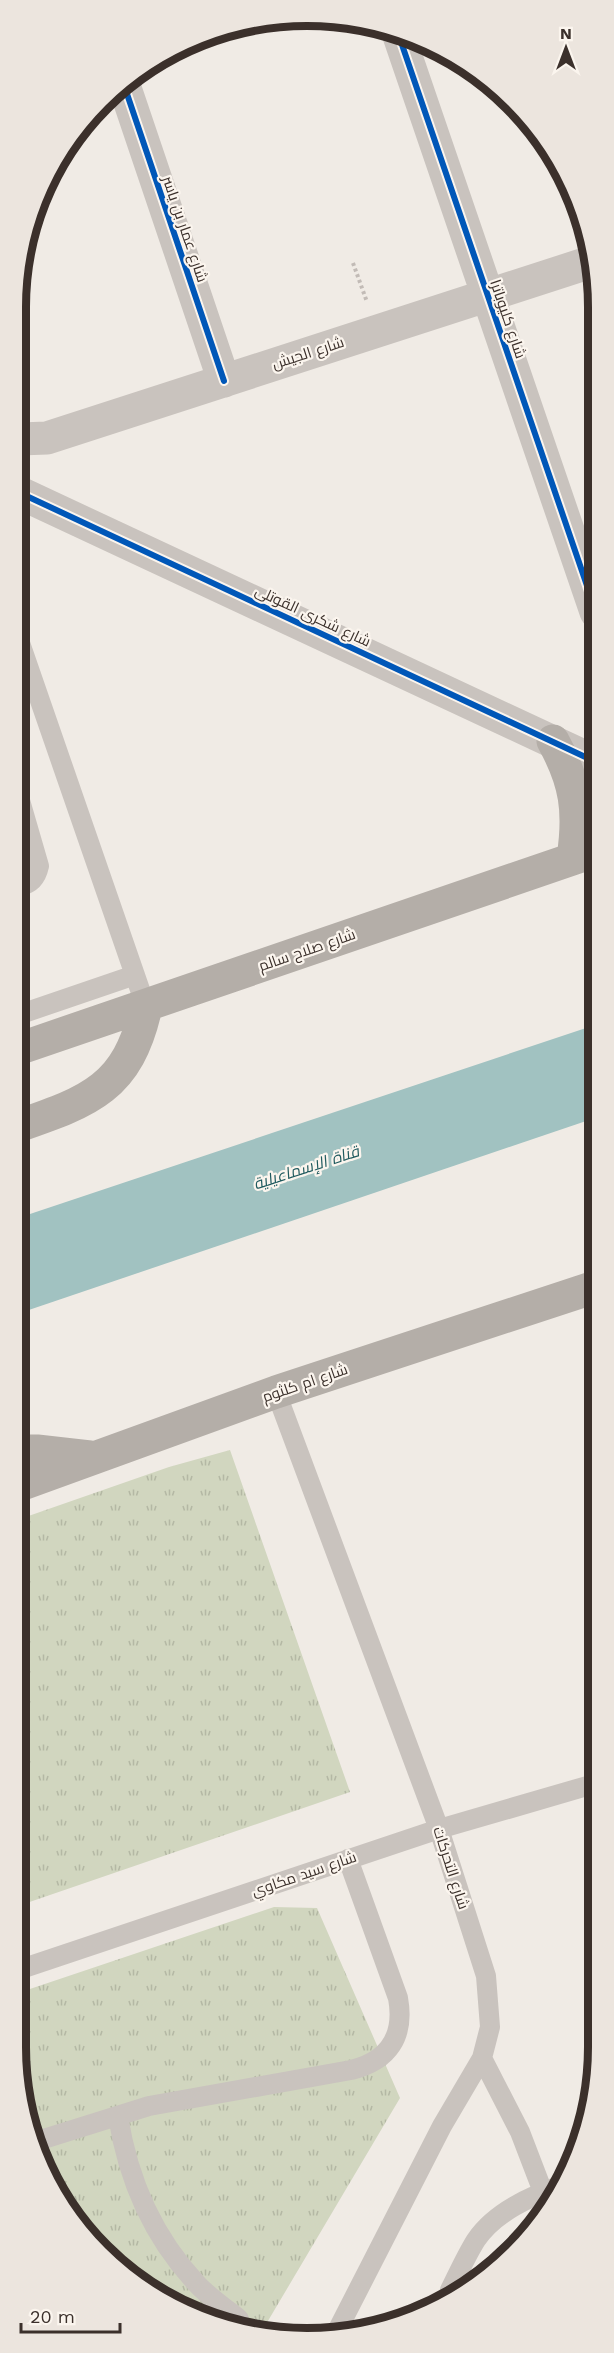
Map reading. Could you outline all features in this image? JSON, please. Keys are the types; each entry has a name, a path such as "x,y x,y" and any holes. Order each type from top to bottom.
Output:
{"highway":[{"path":"553,741 565,762 573,785 577,810 576,834 584,854"},
{"name":"شارع صلاح سالم","path":"26,1046 146,1007 584,854"},
{"path":"26,1123 71,1108 95,1094 109,1081 131,1052 146,1007"},
{"name":"شارع ام كلثوم","path":"26,1483 276,1392 588,1289"},
{"path":"26,1451 67,1453 96,1458"}],"street":[{"name":"شارع كليوباترا","path":"401,42 588,589"},
{"name":"شارع عمار بن ياسر","path":"126,91 224,381"},
{"name":"شارع الجيش","path":"26,439 47,438 585,264"},
{"name":"شارع شكرى القوتلى","path":"26,497 588,758"}],"lane":[{"path":"26,659 146,1007"},
{"path":"26,821 39,866 37,875 32,882 26,884"},
{"path":"26,1012 135,975"},
{"name":"شارع التحركات","path":"276,1392 439,1829 486,1976 490,2027 482,2058 442,2126 339,2325"},
{"name":"شارع سيد مكاوي","path":"26,1967 439,1829 588,1786"},
{"path":"41,2140 181,2099 365,2067 378,2060 396,2039 401,2012 348,1859"},
{"path":"482,2058 520,2132 543,2192"},
{"path":"118,2116 131,2177 143,2207 159,2235 198,2285 239,2319"},
{"path":"451,2288 477,2239 506,2211 549,2190"}],"path":[{"path":"353,263 377,331"}],"green space":[{"path":"230,1450 350,1792 26,1903 26,1517 169,1467"},
{"path":"274,1907 317,1908 400,2098 266,2324 217,2313 166,2290 121,2258 95,2232 73,2202 47,2154 31,2101 26,2064 26,1990"}],"water":[{"name":"قناة الإسماعيلية","path":"588,1027 588,1120 26,1311 26,1215"}],"cycle path":[{"path":"401,42 588,589"},
{"path":"126,91 224,381"},
{"path":"26,496 588,758"}]}
